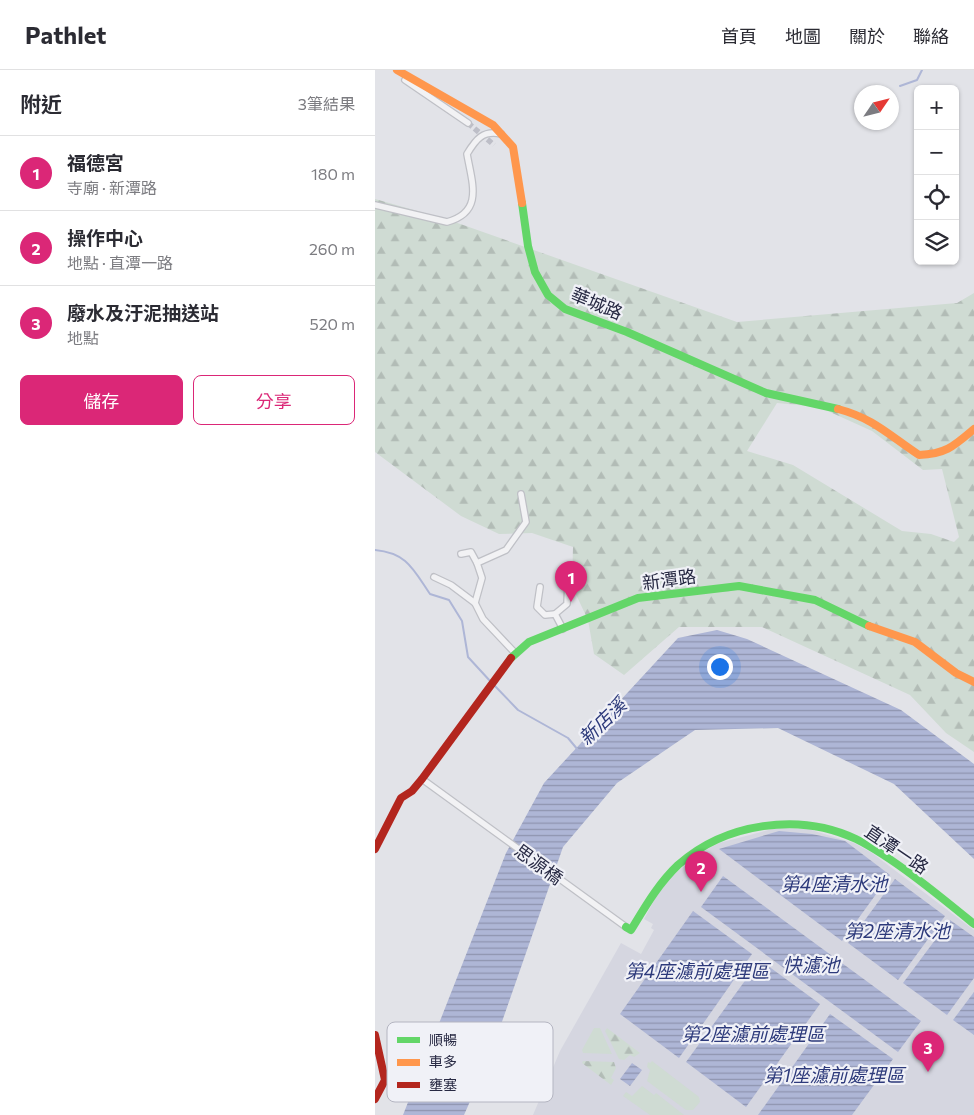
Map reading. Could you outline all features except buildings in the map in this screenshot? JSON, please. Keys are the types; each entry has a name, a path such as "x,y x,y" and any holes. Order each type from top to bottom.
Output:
{"street":[{"path":"400,74 468,123"},
{"name":"華城路","path":"400,74 419,81 493,124 513,146 526,236 535,272 549,294 565,309 627,332 767,393 854,413 887,430 919,455 938,454 951,448 974,429"},
{"path":"375,205 447,222 458,219 469,212 472,202 473,190 467,154 481,135 490,132 501,134"},
{"path":"477,563 506,550 526,522 521,494"},
{"path":"461,554 471,552 482,578 475,602"},
{"path":"434,577 451,585 475,602 483,618 515,653"},
{"path":"540,587 537,607 545,615 555,614 567,604 568,580"},
{"name":"新潭路","path":"375,849 401,798 412,791 422,779 515,653 529,642 638,598 733,587 761,589 815,600 867,625 915,642 956,673 974,682"},
{"path":"555,614 563,629"},
{"name":"思源橋","path":"422,779 626,927"},
{"name":"直潭一路","path":"626,927 631,930 653,894 686,858 700,849 736,833 750,828 777,824 810,825 849,835 875,850 974,924"},
{"path":"375,1035 385,1080 375,1099"}],"shaded area":[{"path":"776,828 808,829 854,843 872,853 974,930 974,1115 533,1115 538,1102 553,1102 553,1068 560,1051 621,943 641,954 654,930 651,928 653,924 644,919 656,897 671,877 699,854 719,843"}],"green space":[{"path":"375,199 449,220 737,322 957,303 974,293 974,752 946,733 910,695 762,627 679,627 624,675 594,654 588,620 572,586 573,547 532,533 499,534 461,516 375,452","holes":["777,403 819,407 872,431 923,470 942,469 959,537 954,542 931,534 902,531 793,465 747,451"]},
{"path":"594,1028 600,1028 612,1054 583,1053 582,1050"},
{"path":"607,1028 640,1053 634,1057 630,1055 624,1060 619,1059 605,1031"},
{"path":"583,1061 614,1062 616,1068 611,1078 614,1080 611,1085 582,1063"},
{"path":"652,1061 699,1097 700,1102 693,1110 686,1110 647,1081 650,1070 647,1067 648,1062"},
{"path":"642,1086 654,1095 656,1093 684,1115 650,1115 623,1096 626,1092 632,1096"}],"water":[{"name":"新店溪","path":"717,630 747,639 901,710 974,764 974,859 894,784 778,728 695,730 617,783 563,847 502,1022 440,1022 506,853 544,783 678,638"},
{"name":"第4座清水池","path":"779,831 812,834 845,841 890,875 842,941 719,849"},
{"name":"快濾池","path":"723,876 921,1021 898,1052 701,907"},
{"name":"第2座清水池","path":"895,879 945,916 898,980 848,943"},
{"name":"第4座濾前處理區","path":"693,911 752,954 679,1058 620,1014"},
{"path":"950,920 974,937 974,978 947,1015 903,983"},
{"name":"第2座濾前處理區","path":"760,960 820,1004 746,1107 686,1062"},
{"path":"974,992 974,1035 953,1020"},
{"name":"第1座濾前處理區","path":"830,1014 893,1059 852,1115 758,1115"},
{"path":"632,1063 642,1070 630,1086 620,1079"},
{"path":"408,1102 470,1102 464,1115 403,1115"}],"waterway":[{"path":"900,86 917,80 922,70"},
{"path":"375,550 386,552 402,559 414,570 430,594 449,600 462,621 468,657 491,682"},
{"name":"新店溪","path":"494,685 518,710 568,738 578,750"}],"tunnel":[{"path":"468,123 494,145"}],"traffic: fast":[{"path":"522,203 528,246 535,272 548,295 565,309 627,332 766,393 838,409"},
{"path":"511,658 529,642 638,598 739,586 815,600 869,626"},
{"path":"626,927 631,930 664,880 678,865 697,851 718,839 740,831 763,826 787,824 811,826 834,831 871,847 932,890 974,924"}],"traffic: slow":[{"path":"397,70 493,125 513,147 522,203"},
{"path":"838,409 871,422 919,455 943,451 974,429"},
{"path":"869,626 915,642 956,673 974,682"}],"traffic: jam":[{"path":"375,849 401,798 412,791 422,779 511,658"},
{"path":"375,1035 385,1080 375,1099"}],"place":[{"name":"福德宮","path":"571,602"},
{"name":"操作中心","path":"701,892"},
{"name":"廢水及汙泥抽送站","path":"928,1072"}]}
